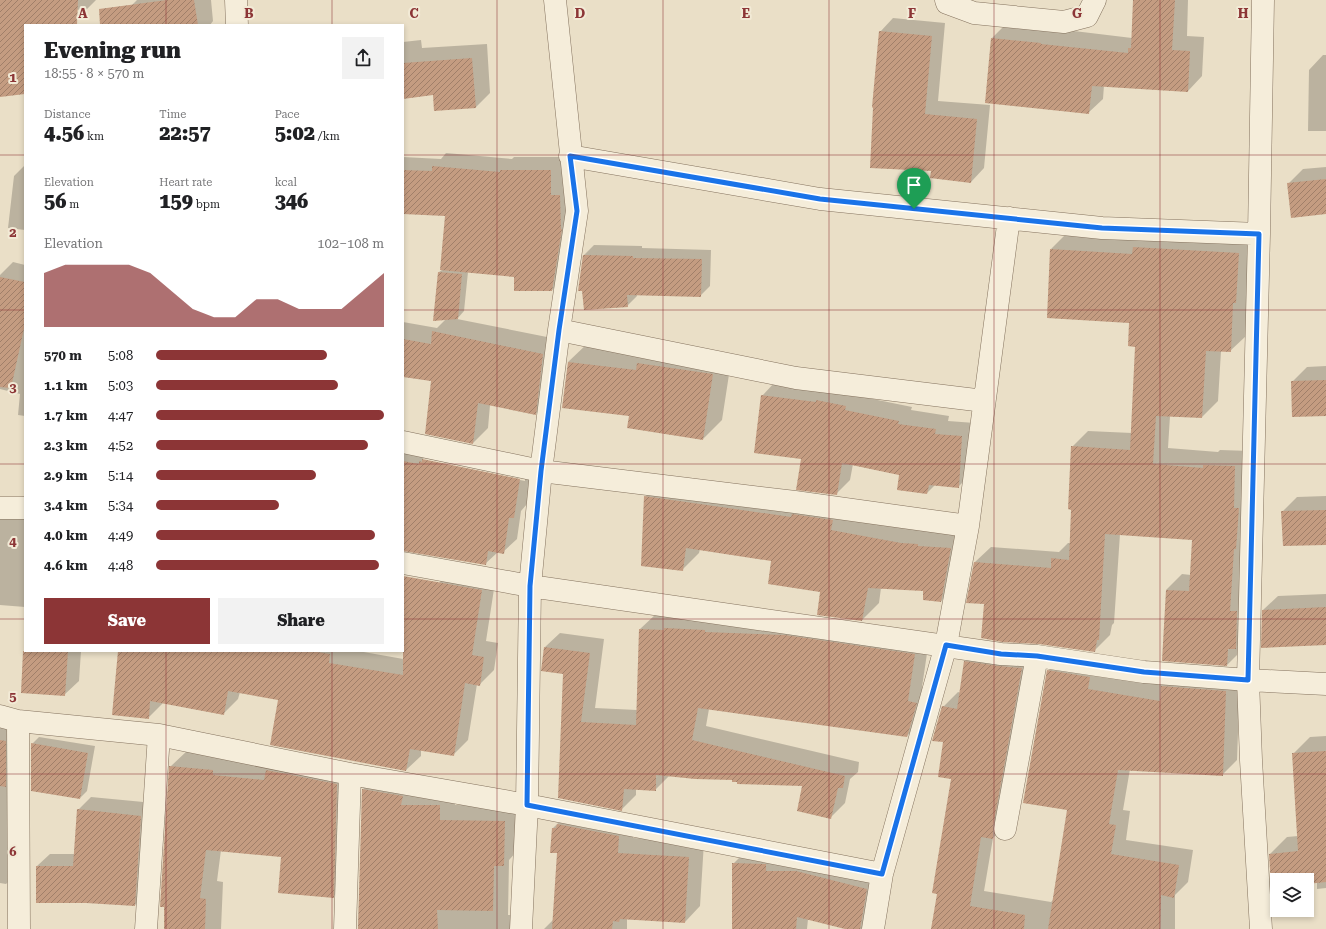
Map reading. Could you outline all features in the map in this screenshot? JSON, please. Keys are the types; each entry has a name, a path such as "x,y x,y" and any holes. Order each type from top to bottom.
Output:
{"street":[{"path":"236,0 237,24"},
{"path":"521,929 527,805 530,586 541,471 559,330 577,211 554,0"},
{"path":"946,0 948,3 974,13 1064,22 1087,16 1095,0"},
{"path":"1261,929 1248,680 1259,234 1262,0"},
{"path":"570,156 820,199 1102,228 1259,234"},
{"path":"873,929 882,874 946,645 968,526 1009,218"},
{"path":"559,330 796,378 984,401"},
{"path":"404,442 541,471 788,501 968,526"},
{"path":"0,508 24,508"},
{"path":"404,563 530,586 1001,654 1037,656 1144,672 1326,684"},
{"path":"1005,828 1037,656"},
{"path":"19,929 9,718 159,735 350,774 527,805 882,874"},
{"path":"146,929 159,735"},
{"path":"345,929 350,774"}],"building":[{"path":"0,0 78,0 77,24 24,24 24,94 0,97"},
{"path":"167,0 194,0 198,24 100,24 99,9"},
{"path":"1133,0 1175,0 1172,50 1190,51 1188,92 1092,86 1089,114 985,103 991,38 1128,53 1128,48 1131,48"},
{"path":"879,31 932,36 925,114 977,119 971,183 930,178 931,171 870,168 872,107"},
{"path":"472,58 476,108 434,111 433,95 404,99 404,63"},
{"path":"432,166 500,172 500,170 551,170 551,195 560,195 562,229 552,291 514,291 514,277 440,270 445,216 404,214 404,170 432,171"},
{"path":"1326,179 1326,214 1291,218 1287,183"},
{"path":"1133,247 1239,253 1236,303 1233,303 1231,352 1206,351 1202,418 1156,416 1153,464 1203,468 1203,465 1235,466 1234,508 1239,508 1236,549 1234,549 1230,611 1237,611 1236,649 1228,649 1227,666 1162,661 1166,590 1189,591 1192,540 1105,534 1099,640 1097,640 1095,652 1039,644 1002,642 981,638 984,604 966,603 974,562 1051,568 1051,558 1069,560 1071,510 1068,509 1071,446 1130,450 1135,347 1128,346 1129,323 1047,318 1050,249 1132,254"},
{"path":"583,255 633,256 633,258 702,259 701,297 627,295 628,307 584,310 582,291 578,291"},
{"path":"438,272 462,274 458,319 433,321"},
{"path":"0,277 24,282 24,329 11,388 0,387"},
{"path":"432,331 543,354 536,415 478,403 473,444 425,434 431,381 404,377 404,339 431,344"},
{"path":"568,362 636,370 637,363 713,374 703,440 627,428 629,416 562,408"},
{"path":"1326,380 1326,416 1292,417 1291,381"},
{"path":"761,395 816,402 816,400 846,406 845,410 899,421 898,424 936,429 935,434 962,436 959,488 929,485 927,494 897,490 899,475 842,463 837,495 796,490 801,459 754,453"},
{"path":"422,459 520,479 514,518 509,518 504,554 488,551 486,565 404,551 404,461 419,464 419,461 422,462"},
{"path":"644,496 791,517 792,514 833,520 831,530 901,543 918,544 918,546 951,548 941,602 923,600 923,591 868,588 862,621 817,615 820,592 768,584 771,561 686,548 683,571 641,566"},
{"path":"1326,510 1326,545 1283,546 1281,511"},
{"path":"404,576 482,590 472,655 484,657 480,686 465,683 454,756 410,749 406,771 270,745 278,700 228,691 224,715 150,701 149,719 112,715 118,652 317,652 330,654 329,663 403,675"},
{"path":"1326,607 1326,645 1261,648 1262,610"},
{"path":"664,628 705,630 705,632 785,635 915,654 908,701 917,703 907,737 698,708 692,740 845,776 843,788 838,788 831,819 797,811 802,786 737,784 737,782 732,782 732,780 695,779 656,775 656,791 624,789 622,811 558,798 563,674 541,671 544,647 590,653 581,722 636,725 639,629 664,630"},
{"path":"23,651 68,652 65,696 21,693"},
{"path":"964,661 1022,668 993,827 993,839 981,837 970,906 1025,915 1024,929 931,929 937,894 932,893 951,779 938,777 943,742 932,741 942,706 957,709"},
{"path":"1047,670 1090,677 1088,689 1160,701 1161,686 1226,691 1223,776 1118,770 1109,824 1116,825 1111,854 1179,865 1174,898 1161,895 1160,929 1048,929 1067,810 1023,803"},
{"path":"0,740 6,741 6,787 0,786"},
{"path":"31,743 88,753 80,799 31,791"},
{"path":"1326,751 1326,882 1314,883 1314,873 1270,873 1269,854 1298,851 1292,753"},
{"path":"169,766 213,770 213,775 264,780 266,770 337,784 334,898 278,893 281,857 206,850 200,898 206,899 205,929 164,929 164,907 160,907"},
{"path":"362,789 403,796 401,805 440,805 440,820 505,821 504,866 494,866 493,911 437,910 438,929 358,929"},
{"path":"77,809 141,816 135,906 86,903 36,903 36,866 73,866"},
{"path":"557,824 619,836 618,853 689,857 685,923 620,919 619,922 613,921 612,929 552,929 557,853 550,853 552,828 556,828"},
{"path":"732,863 766,864 766,871 796,871 867,889 860,929 845,929 797,917 796,929 732,929"}],"route":[{"path":"570,156 820,199 914,209 1102,228 1259,234 1248,680 1144,672 1037,656 1001,654 946,645 882,874 527,805 530,586 541,471 559,330 577,211 570,156"}]}
